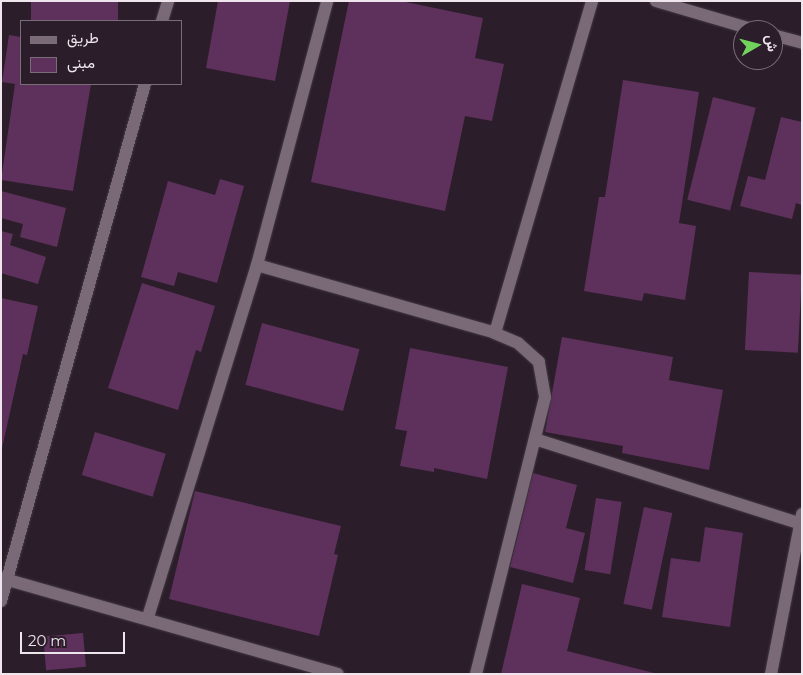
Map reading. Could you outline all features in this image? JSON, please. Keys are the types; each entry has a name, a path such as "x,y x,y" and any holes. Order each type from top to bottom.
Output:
{"street":[{"path":"162,20 168,1"},
{"path":"148,617 257,265 327,1"},
{"path":"495,333 592,1"},
{"path":"656,1 733,24"},
{"path":"783,38 802,44"},
{"path":"1,601 5,579 145,85"},
{"path":"257,265 495,333 518,343 539,362 545,397 476,674"},
{"path":"535,439 801,519 772,674"},
{"path":"5,579 148,617 338,674"}],"building":[{"path":"31,1 118,1 118,20 31,20"},
{"path":"218,1 290,1 275,81 206,68"},
{"path":"349,1 401,1 483,18 475,58 504,64 492,121 465,116 445,211 311,182"},
{"path":"9,35 20,37 20,85 91,85 73,191 1,180 15,84 2,82"},
{"path":"623,80 699,92 679,223 696,226 685,300 644,293 642,301 584,291 599,197 605,197"},
{"path":"713,97 756,108 730,210 687,200"},
{"path":"781,117 802,122 802,205 796,203 792,219 740,206 748,176 765,180"},
{"path":"220,179 244,186 217,283 178,272 174,286 141,277 168,181 215,195"},
{"path":"1,191 66,208 57,247 20,237 23,224 1,218"},
{"path":"1,231 13,234 10,245 46,257 38,284 1,273"},
{"path":"749,272 802,275 798,353 745,350"},
{"path":"142,283 215,306 201,352 196,350 178,410 108,388"},
{"path":"1,298 38,306 27,355 23,354 2,448"},
{"path":"262,323 360,349 343,411 245,385"},
{"path":"562,337 673,357 669,380 723,390 709,470 622,453 623,446 545,432"},
{"path":"410,348 508,367 487,479 434,468 434,472 400,466 407,431 395,429"},
{"path":"95,432 166,454 153,497 82,475"},
{"path":"533,473 577,485 566,528 585,533 573,583 510,567"},
{"path":"195,491 341,526 334,554 338,555 319,636 169,599"},
{"path":"596,498 622,502 610,574 585,570"},
{"path":"644,507 672,513 652,610 623,604"},
{"path":"705,527 743,533 730,627 662,617 671,558 700,562"},
{"path":"522,584 580,598 567,651 658,674 501,674"},
{"path":"83,633 86,667 46,670 43,636"}]}
